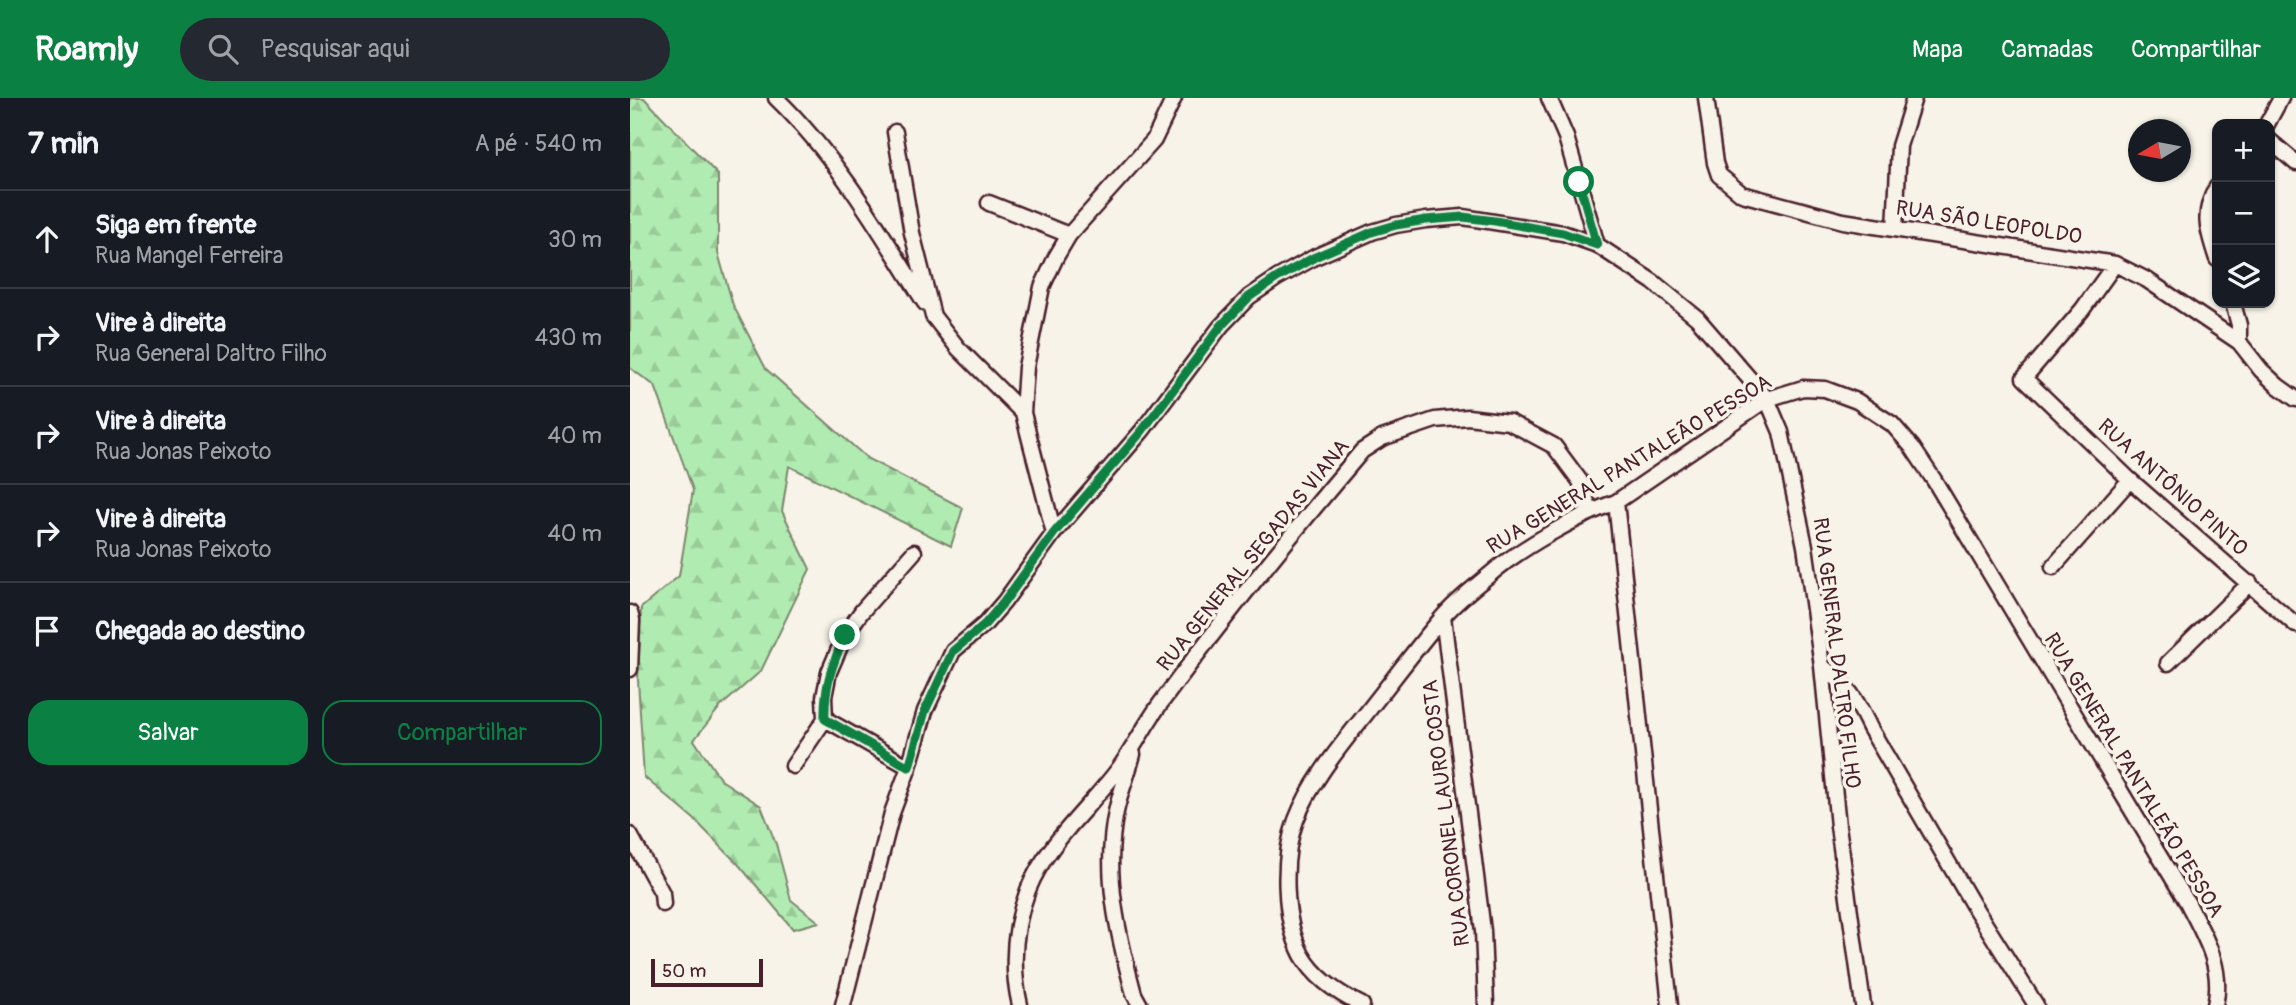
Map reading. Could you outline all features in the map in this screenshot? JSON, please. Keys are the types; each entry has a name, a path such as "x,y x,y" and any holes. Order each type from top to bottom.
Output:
{"street":[{"path":"776,98 805,126 865,207 933,316 958,348 1023,413"},
{"path":"1054,533 1023,413 1026,367 1042,287 1069,235 1153,140 1174,98"},
{"path":"1549,98 1566,137 1597,245"},
{"name":"RUA SÃO LEOPOLDO","path":"1706,98 1714,163 1719,175 1742,194 1843,221 2115,264 2147,280 2239,342 2261,369 2296,399"},
{"path":"1895,229 1899,146 1914,98"},
{"path":"2270,119 2281,98"},
{"path":"895,132 912,233 933,316"},
{"path":"2275,145 2296,163"},
{"path":"2212,195 2206,220 2212,241"},
{"path":"989,203 1069,235"},
{"name":"RUA GENERAL DALTRO FILHO","path":"843,1005 892,813 925,711 953,651 992,617 1054,533 1142,431 1221,326 1249,297 1315,257 1372,232 1396,225 1463,217 1563,233 1597,245 1653,282 1697,318 1767,399 1781,432 1805,546 1822,666 1838,826 1863,1005"},
{"name":"RUA ANTÔNIO PINTO","path":"2115,264 2082,310 2024,377 2130,480 2296,625"},
{"path":"2235,308 2239,342"},
{"name":"RUA GENERAL PANTALEÃO PESSOA","path":"1362,1005 1339,994 1314,971 1302,954 1291,923 1287,885 1289,850 1296,820 1315,783 1443,617 1490,573 1590,511 1616,502 1767,399 1803,388 1825,389 1857,401 1892,424 1912,447 2187,902 2214,956 2217,978 2215,1005"},
{"name":"RUA GENERAL SEGADAS VIANA","path":"1020,1005 1016,929 1028,890 1042,859 1118,769 1160,703 1236,603 1363,451 1382,438 1435,420 1468,417 1509,422 1554,446 1580,481 1590,511"},
{"path":"2053,568 2130,480"},
{"path":"1616,502 1670,1005"},
{"path":"793,766 825,719 824,697 829,672 845,635 862,611 914,552"},
{"path":"2168,663 2249,583"},
{"path":"630,613 630,669"},
{"name":"RUA CORONEL LAURO COSTA","path":"1443,617 1483,932 1486,1005"},
{"path":"1822,666 1844,684 1857,701 1973,905 2036,1005"},
{"path":"825,719 909,767"},
{"name":"RUA GENERAL SEGADAS VIANA","path":"1137,743 1116,813 1112,870 1115,917 1134,994 1140,1005"},
{"path":"630,835 662,893 663,904"}],"green space":[{"path":"630,98 644,98 718,175 718,253 733,305 766,369 868,459 963,508 951,546 789,466 782,511 810,569 761,671 720,707 694,740 721,780 761,806 776,844 791,900 819,922 793,929 739,865 694,819 644,777 638,680 641,608 679,576 693,490 655,386 630,368"}],"route":[{"path":"845,635 829,672 824,697 825,719 909,767 925,711 953,651 985,624 1004,602 1054,533 1142,431 1221,326 1249,297 1315,257 1372,232 1426,220 1463,217 1495,221 1563,233 1597,245 1579,182"}]}
